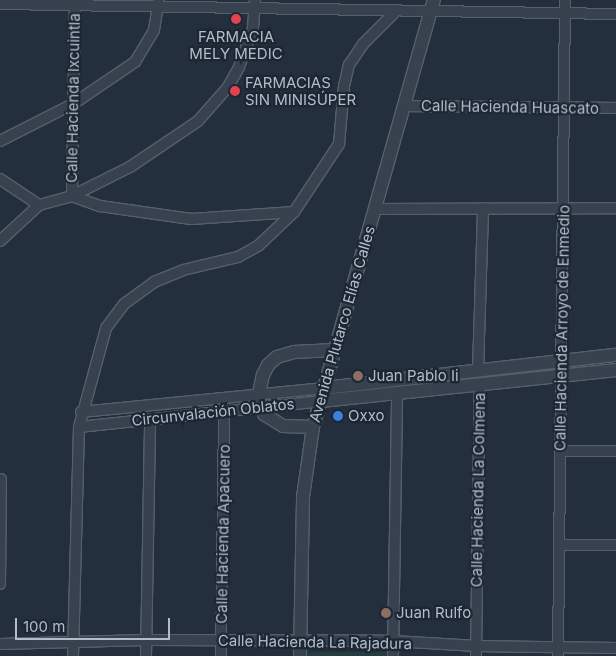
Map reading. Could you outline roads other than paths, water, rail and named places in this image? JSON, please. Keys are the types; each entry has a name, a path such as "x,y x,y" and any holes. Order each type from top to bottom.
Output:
{"street":[{"path":"273,6 284,0"},
{"name":"Avenida Plutarco Elías Calles","path":"300,656 303,497 313,427 434,0"},
{"name":"Calle Hacienda Arroyo de Enmedio","path":"558,652 565,0"},
{"name":"Calle Hacienda Ixcuintla","path":"72,196 75,3"},
{"path":"0,4 255,4 430,13 616,14"},
{"path":"0,141 73,104 135,62 154,30 159,4"},
{"path":"0,241 39,205 72,196 130,167 198,121 228,87 239,67 255,4"},
{"path":"73,656 79,427 81,412 102,338 124,304 167,276 238,257 258,246 294,212 339,144 344,86 349,64 363,44 396,12"},
{"name":"Calle Hacienda Huascato","path":"404,106 616,108"},
{"path":"0,179 39,205"},
{"path":"72,196 100,206 191,219 294,212"},
{"name":"Calle Hacienda La Colmena","path":"478,370 483,208"},
{"path":"375,209 616,208"},
{"path":"313,427 283,426 264,414 260,407 259,393 268,365 278,357 294,352 334,350"},
{"name":"Circunvalación Oblatos","path":"81,412 325,388 616,355"},
{"name":"Circunvalación Oblatos","path":"79,427 616,370"},
{"name":"Calle Hacienda La Colmena","path":"476,651 480,384"},
{"path":"392,656 397,393"},
{"name":"Calle Hacienda Apacuero","path":"221,656 224,411"},
{"path":"146,656 150,419"},
{"path":"560,451 616,451"},
{"path":"0,584 1,479"},
{"path":"560,545 616,546"},
{"name":"Calle Hacienda La Rajadura","path":"0,644 146,640 393,641 476,651 558,652 616,648"}],"place":[{"name":"FARMACIA MELY MEDIC","path":"236,19"},
{"name":"FARMACIAS SIN MINISÚPER","path":"235,91"},
{"name":"Juan Pablo Ii","path":"358,376"},
{"name":"Oxxo","path":"338,416"},
{"name":"Juan Rulfo","path":"386,613"}]}
